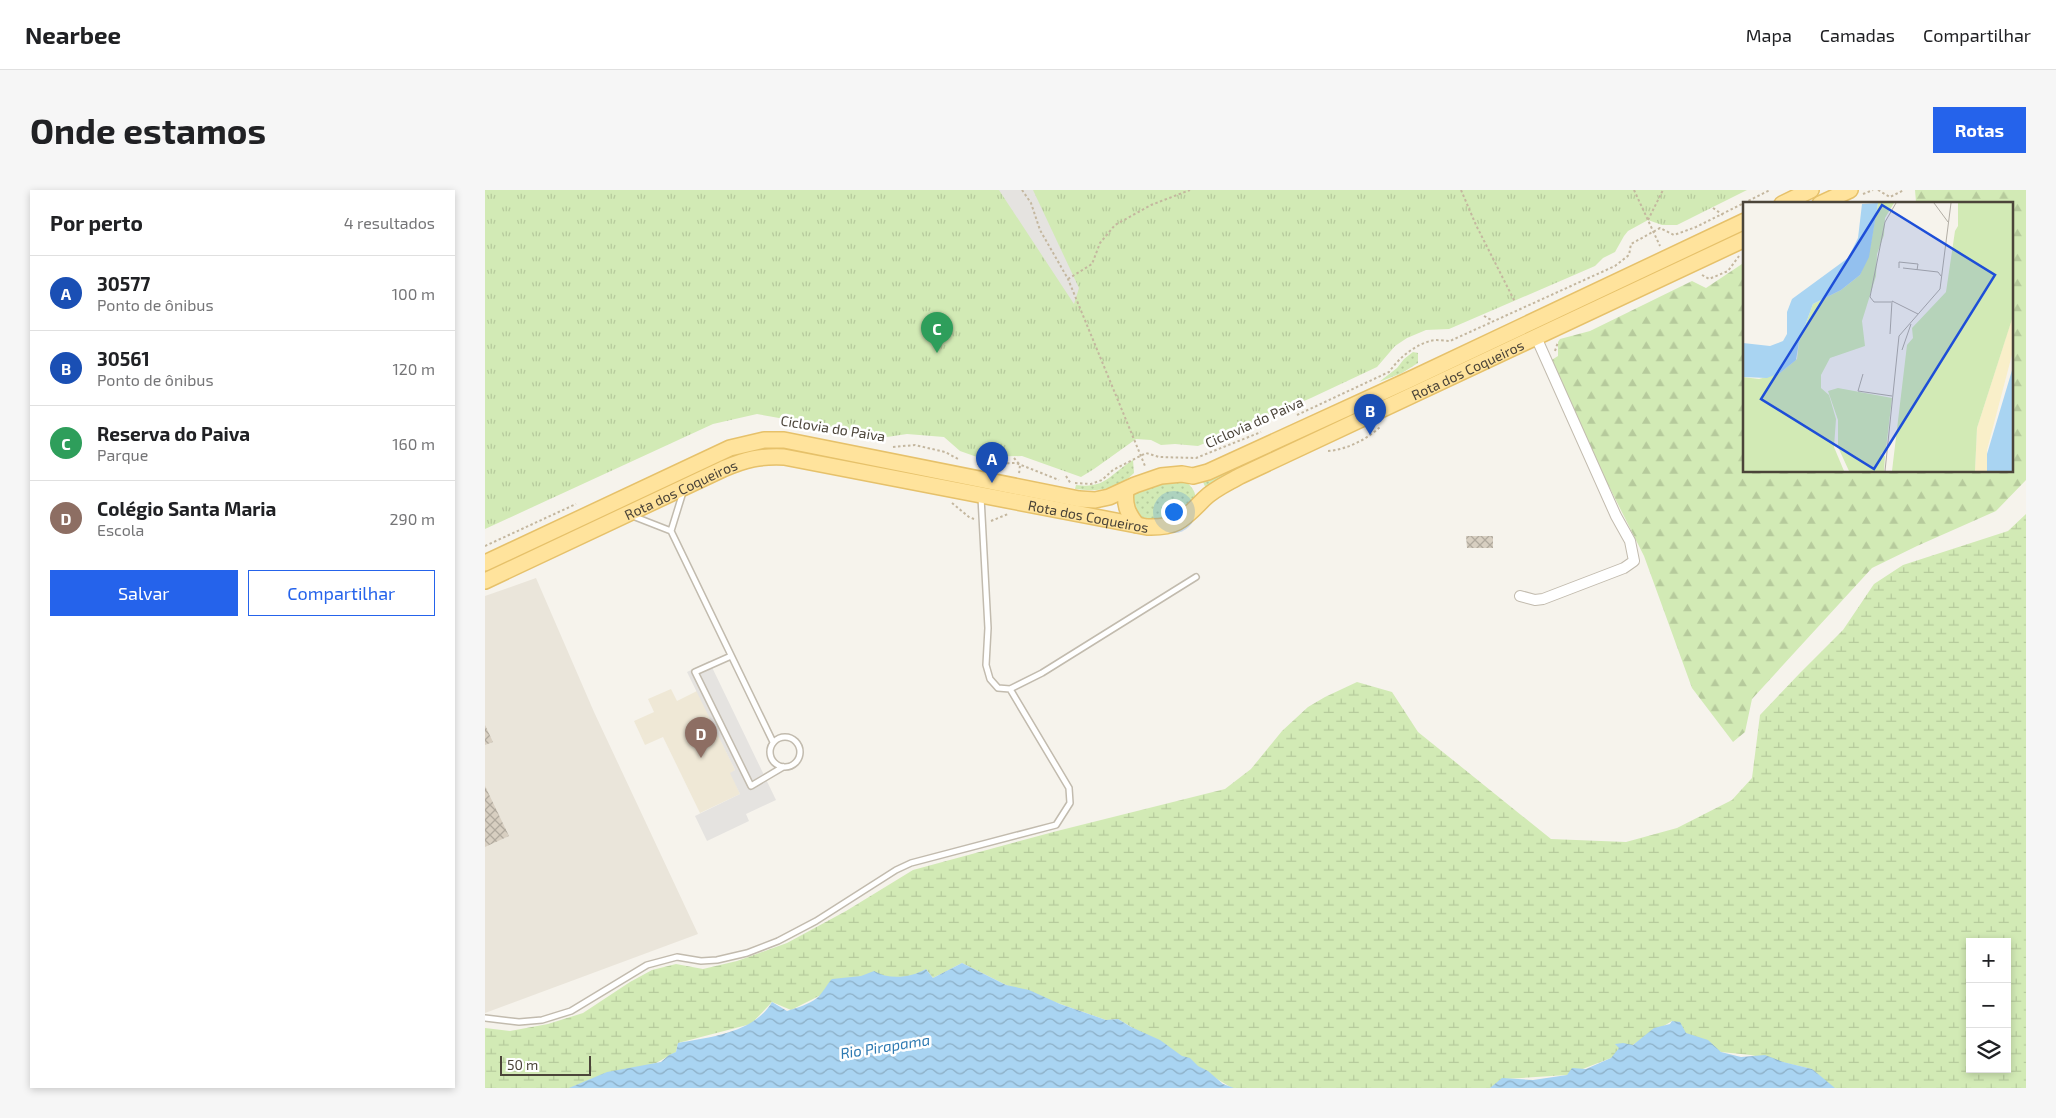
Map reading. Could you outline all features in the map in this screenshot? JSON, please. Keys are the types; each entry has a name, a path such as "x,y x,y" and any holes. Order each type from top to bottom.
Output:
{"main road":[{"path":"1786,202 1811,190"},
{"path":"1825,202 1850,190"},
{"name":"Rota dos Coqueiros","path":"485,563 729,448 764,440 784,440 1079,499 1109,497 1161,476 1182,474 1193,476 1224,466 1666,260 1743,222"},
{"name":"Rota dos Coqueiros","path":"485,580 684,487 743,461 761,456 784,457 981,496 1162,528 1176,524 1220,487 1240,476 1536,337 1743,246"},
{"path":"1182,474 1196,488 1199,505"},
{"path":"1126,491 1126,507 1137,525"}],"street":[{"path":"1520,596 1535,600 1543,598 1624,568 1634,561 1630,541 1616,516 1536,337"}],"lane":[{"path":"684,487 671,531 773,742 770,756 775,764 783,767"},
{"path":"981,496 988,628 986,665 991,679 998,688 1010,689 1042,673 1196,577"},
{"path":"627,514 671,531"},
{"path":"731,656 695,672 751,786 783,767 796,762 800,748 791,738 781,737 773,742"},
{"path":"485,1018 519,1022 542,1020 571,1011 647,965 677,957 701,961 717,960 747,953 778,941 816,921 895,870 911,863 1056,825 1070,803 1069,788 1010,689"}],"path":[{"path":"1022,190 1031,203 1041,230 1068,279 1150,480"},
{"path":"1068,279 1092,264 1100,243 1115,225 1151,205 1190,190"},
{"path":"1461,190 1476,225 1515,302"},
{"path":"1634,190 1666,260"},
{"path":"1648,220 1663,190"},
{"path":"1746,202 1770,190"},
{"path":"1878,190 1890,197 1904,190"},
{"path":"1653,230 1660,228 1674,235 1696,227 1743,204"},
{"name":"Ciclovia do Paiva","path":"1297,415 1389,372 1398,360 1411,350 1431,340 1450,341 1615,266 1629,255 1631,244 1653,230"},
{"path":"1700,274 1709,279 1728,271 1743,246"},
{"path":"1546,360 1555,356 1560,339"},
{"path":"1324,451 1339,450 1349,446 1375,432 1381,425"},
{"name":"Ciclovia do Paiva","path":"1140,455 1146,453 1159,457 1196,458 1260,432"},
{"name":"Ciclovia do Paiva","path":"891,447 915,445 945,452 967,462"},
{"path":"1066,482 1091,484 1102,480 1113,470 1140,455"},
{"path":"975,464 1016,463 1061,481"},
{"path":"485,546 580,502"},
{"path":"951,502 969,517 982,522 1010,514"}],"shaded area":[{"path":"999,190 1033,190 1079,288 1074,304"},
{"path":"536,578 594,712 698,934 485,1013 485,596"},
{"path":"709,661 776,800 746,814 749,821 707,841 695,816 740,794 730,773 735,770 687,672"},
{"path":"671,689 677,701 697,691 735,770 731,773 740,794 700,813 663,737 645,745 634,721 654,712 648,699"}],"green space":[{"path":"485,190 1747,190 1677,225 1662,225 1648,220 1628,231 1615,252 1603,258 1595,266 1449,329 1426,330 1407,338 1395,346 1377,367 1311,398 1198,446 1161,445 1151,440 1136,439 1081,477 1022,456 977,457 960,451 944,437 907,434 887,437 757,414 713,424 485,529"},
{"path":"1915,190 2026,190 2026,480 1996,511 1872,568 1752,699 1745,732 1733,742 1692,688 1644,556 1550,369 1550,361 1558,356 1558,342 1560,339 1590,331 1692,281 1706,288 1743,263 1743,472 2013,472 2013,202 1916,202"},
{"path":"1499,342 1500,347 1206,489 1201,477"},
{"path":"1413,352 1418,353 1418,363 1402,373 1379,382 1397,368"},
{"path":"1133,460 1134,473 1121,483 1099,490 1075,489 1076,485 1086,486 1101,483"},
{"path":"1181,478 1191,487 1195,494 1194,501 1189,507 1182,512 1155,523 1136,516 1131,495 1139,488"},
{"path":"2026,514 2026,1088 1833,1088 1812,1069 1751,1055 1721,1052 1686,1033 1672,1021 1611,1058 1567,1075 1505,1079 1490,1088 1232,1088 1118,1019 1106,1020 1006,985 962,963 933,978 926,969 918,974 819,996 791,1010 772,1002 751,1024 678,1043 676,1052 656,1063 576,1088 485,1088 485,1028 510,1031 548,1024 583,1013 652,970 676,964 703,969 737,961 787,943 846,911 913,870 1057,831 1225,789 1251,769 1282,731 1308,707 1357,682 1392,692 1418,732 1551,839 1626,842 1677,828 1732,800 1752,778 1760,715 1843,630 1874,584 1903,565 2008,531"}],"water":[{"name":"Rio Pirapama","path":"962,963 1006,985 1029,990 1060,1004 1106,1020 1118,1019 1160,1040 1182,1056 1190,1058 1223,1084 1234,1088 569,1088 607,1072 661,1062 676,1052 678,1043 717,1036 743,1027 754,1021 772,1002 787,1011 803,1006 817,998 832,979 861,976 874,971 886,976 900,977 926,969 933,978"},
{"path":"1672,1021 1680,1022 1686,1033 1708,1040 1721,1052 1741,1057 1765,1055 1783,1062 1812,1069 1835,1088 1490,1088 1502,1078 1533,1080 1567,1075 1572,1068 1586,1069 1611,1058 1619,1048 1615,1044 1633,1045 1654,1028 1670,1024"}],"building":[{"path":"1466,536 1493,536 1493,548 1467,548"},
{"path":"485,725 493,742 485,745"},
{"path":"485,786 509,836 485,847"}],"place":[{"name":"Reserva do Paiva","path":"937,353"},
{"name":"30561","path":"1370,435"},
{"name":"30577","path":"992,483"},
{"name":"Colégio Santa Maria","path":"701,758"}]}
